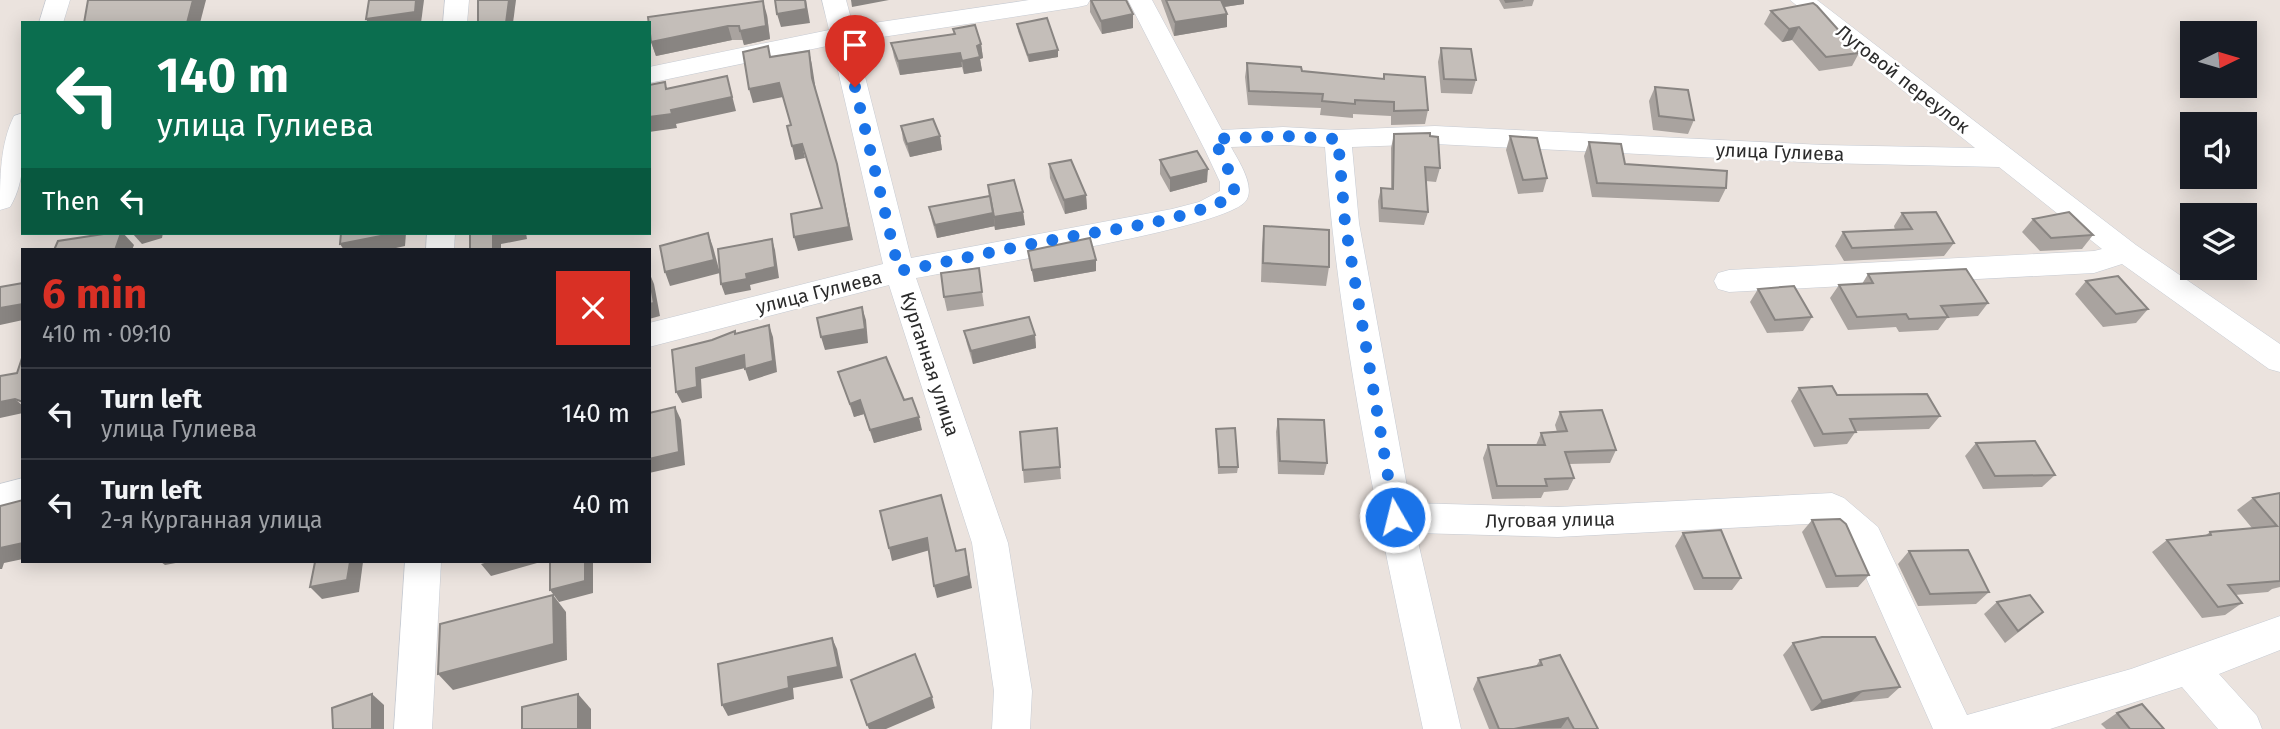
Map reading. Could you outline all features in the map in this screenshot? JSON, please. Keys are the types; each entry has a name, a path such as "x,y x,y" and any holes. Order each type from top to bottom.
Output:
{"street":[{"path":"52,21 58,0"},
{"path":"455,21 457,0"},
{"name":"Курганная улица","path":"834,0 899,271 990,543 1013,691 1011,729"},
{"path":"651,75 843,35 1077,0"},
{"path":"1140,0 1214,139"},
{"name":"Луговой переулок","path":"1802,0 2005,158"},
{"path":"0,200 21,129"},
{"name":"улица Гулиева","path":"651,334 899,271 1172,219 1208,209 1234,196 1234,182 1214,139 1283,136 1338,139 1435,135 1822,155 2005,158"},
{"path":"1338,139 1345,223 1395,517 1442,729"},
{"path":"2005,158 2126,252 2280,360"},
{"path":"0,208 21,203"},
{"path":"1729,281 2094,262 2126,252"},
{"path":"0,498 21,493"},
{"name":"Луговая улица","path":"1395,517 1455,522 1660,517 1832,508 1866,538 1953,729"},
{"path":"413,729 423,563"},
{"path":"1979,729 2064,709 2190,669 2280,633"},
{"path":"2190,669 2243,729"}],"building":[{"path":"88,0 193,0 188,21 84,21"},
{"path":"369,0 416,0 415,12 366,19"},
{"path":"478,0 509,0 506,21 478,21"},
{"path":"775,0 805,0 806,9 777,14"},
{"path":"1091,0 1126,0 1133,14 1101,21"},
{"path":"1166,0 1221,0 1227,14 1175,22"},
{"path":"763,1 766,26 740,31 739,26 728,26 651,42 651,21 648,17"},
{"path":"1813,3 1859,53 1826,57 1799,27 1789,29 1771,11"},
{"path":"1047,18 1058,50 1028,55 1017,24"},
{"path":"975,25 981,44 977,46 980,57 962,61 960,53 898,61 891,43 955,34 953,29"},
{"path":"768,46 770,57 809,51 812,78 837,164 849,227 794,237 791,214 822,208 802,144 792,146 787,126 791,125 779,83 749,89 743,52"},
{"path":"1441,48 1471,49 1476,80 1444,79"},
{"path":"1247,63 1301,67 1302,71 1384,79 1384,74 1425,77 1428,110 1394,111 1394,102 1355,100 1355,104 1322,101 1323,94 1249,91"},
{"path":"727,76 732,97 671,110 672,114 651,117 651,85 665,82 666,89"},
{"path":"1655,87 1688,90 1694,120 1659,116"},
{"path":"933,119 940,136 907,144 901,126"},
{"path":"1430,133 1430,136 1438,137 1440,168 1425,167 1428,212 1382,208 1381,188 1393,189 1394,134"},
{"path":"1510,136 1537,138 1547,178 1523,180"},
{"path":"1589,142 1621,144 1625,164 1727,171 1726,188 1597,183"},
{"path":"1197,151 1208,169 1170,178 1160,160"},
{"path":"1071,160 1086,195 1064,200 1049,164"},
{"path":"1014,180 1023,212 994,217 988,185"},
{"path":"990,196 993,213 935,225 929,207"},
{"path":"1936,212 1954,243 1852,248 1843,232 1912,229 1902,213"},
{"path":"2069,212 2093,235 2051,238 2033,219"},
{"path":"1264,226 1329,230 1329,267 1263,263"},
{"path":"708,233 714,260 665,272 660,246"},
{"path":"97,235 120,235 116,248 55,248 58,241"},
{"path":"341,235 386,235 340,244"},
{"path":"470,235 493,235 493,248 470,248"},
{"path":"1090,238 1096,260 1032,270 1028,251"},
{"path":"772,239 775,267 746,274 747,279 721,284 718,249"},
{"path":"979,268 982,292 944,297 941,273"},
{"path":"1966,269 1988,303 1941,306 1948,317 1909,319 1906,314 1857,317 1839,285 1873,283 1868,274"},
{"path":"2118,276 2148,309 2116,314 2086,281"},
{"path":"21,283 21,304 0,308 0,287"},
{"path":"1794,286 1812,317 1775,320 1758,289"},
{"path":"862,307 865,329 821,337 817,318"},
{"path":"1029,317 1035,335 971,351 964,331"},
{"path":"769,325 773,361 745,369 744,355 696,368 697,387 676,392 672,350 735,331 735,334"},
{"path":"886,357 904,400 912,398 919,417 870,430 860,400 850,404 838,372"},
{"path":"21,361 21,401 15,399 0,402 0,376 17,373"},
{"path":"1832,386 1837,395 1927,394 1940,416 1850,419 1856,432 1823,434 1799,388"},
{"path":"675,407 679,452 651,459 651,413"},
{"path":"1602,410 1616,450 1565,452 1574,478 1545,479 1547,486 1497,486 1488,445 1545,445 1541,433 1567,431 1560,412"},
{"path":"1278,419 1324,420 1327,463 1280,461"},
{"path":"1057,428 1060,467 1023,470 1020,432"},
{"path":"1235,428 1238,467 1219,467 1216,429"},
{"path":"2035,441 2055,475 1995,476 1976,443"},
{"path":"2280,493 2280,581 2228,585 2242,603 2218,607 2167,540 2211,535 2210,532 2277,526 2253,498"},
{"path":"941,495 956,551 965,549 969,576 934,586 927,538 889,548 880,511"},
{"path":"21,501 21,543 0,548 0,506"},
{"path":"1840,519 1846,524 1869,575 1836,576 1812,520"},
{"path":"1721,530 1741,578 1703,578 1683,533"},
{"path":"1968,550 1989,592 1930,594 1909,551"},
{"path":"315,563 350,563 347,580 310,587"},
{"path":"550,563 585,563 585,581 550,590"},
{"path":"553,595 554,644 438,674 440,624"},
{"path":"2030,595 2043,612 2018,631 1997,602"},
{"path":"1822,637 1875,637 1900,687 1863,691 1822,701 1793,643"},
{"path":"832,638 838,667 788,677 789,688 722,705 718,664"},
{"path":"915,654 932,697 867,725 851,680"},
{"path":"1560,655 1598,729 1574,729 1568,718 1514,729 1499,729 1478,678 1542,665 1540,660"},
{"path":"372,694 372,729 333,729 332,708"},
{"path":"578,694 578,729 522,729 522,707"},
{"path":"2142,704 2164,729 2130,729 2117,713"}],"route":[{"path":"855,87 899,271 1172,219 1208,209 1234,196 1234,182 1214,139 1283,136 1338,139 1345,223 1395,517"}]}
